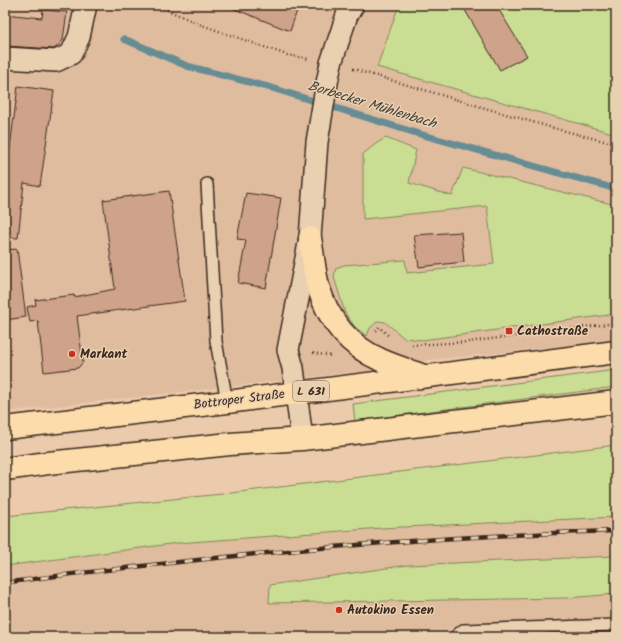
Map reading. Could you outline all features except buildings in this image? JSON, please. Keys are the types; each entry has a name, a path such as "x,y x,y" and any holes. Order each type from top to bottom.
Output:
{"main road":[{"path":"310,238 318,286 329,313 336,325 348,338 380,360 424,377"},
{"name":"Bottroper Straße","path":"5,428 227,402 616,352"},
{"path":"5,469 56,462 230,444 302,439 616,402"}],"street":[{"path":"5,58 56,61 71,54 79,37 86,5"},
{"path":"302,439 293,368 288,350 310,238 317,142 326,88 331,63 347,14 352,5"}],"lane":[{"path":"207,184 216,341 227,402"},
{"path":"455,637 463,630 521,633 616,625"}],"path":[{"path":"156,5 199,24 287,55 331,63 546,126 616,144"},
{"path":"409,345 420,346 468,342 616,323"},
{"path":"288,350 342,357 362,348 379,327 394,340"}],"shaded area":[{"path":"5,5 616,5 616,341 429,360 401,367 5,412"},
{"path":"616,517 616,556 408,565 271,585 269,602 567,598 616,594 616,637 5,637 5,566 178,543 382,528"}],"green space":[{"path":"399,5 616,5 616,134 377,67"},
{"path":"386,138 416,150 409,183 452,196 463,168 616,205 616,314 422,340 404,338 385,322 378,321 370,328 367,336 355,327 345,313 334,277 336,268 344,265 405,260 407,273 494,264 487,206 363,219 363,154"},
{"path":"616,370 616,387 355,421 353,404"},
{"path":"616,445 616,517 382,528 178,543 5,566 5,516 232,493"},
{"path":"616,556 616,594 567,598 269,603 270,585 408,565"}],"waterway":[{"name":"Borbecker Mühlenbach","path":"124,39 187,66 272,88 416,133 616,189"}],"railway":[{"path":"5,583 161,564 331,547 502,535 616,531"}],"place":[{"name":"Cathostraße","path":"509,331"},
{"name":"Markant","path":"72,354"},
{"name":"Autokino Essen","path":"339,610"}]}
